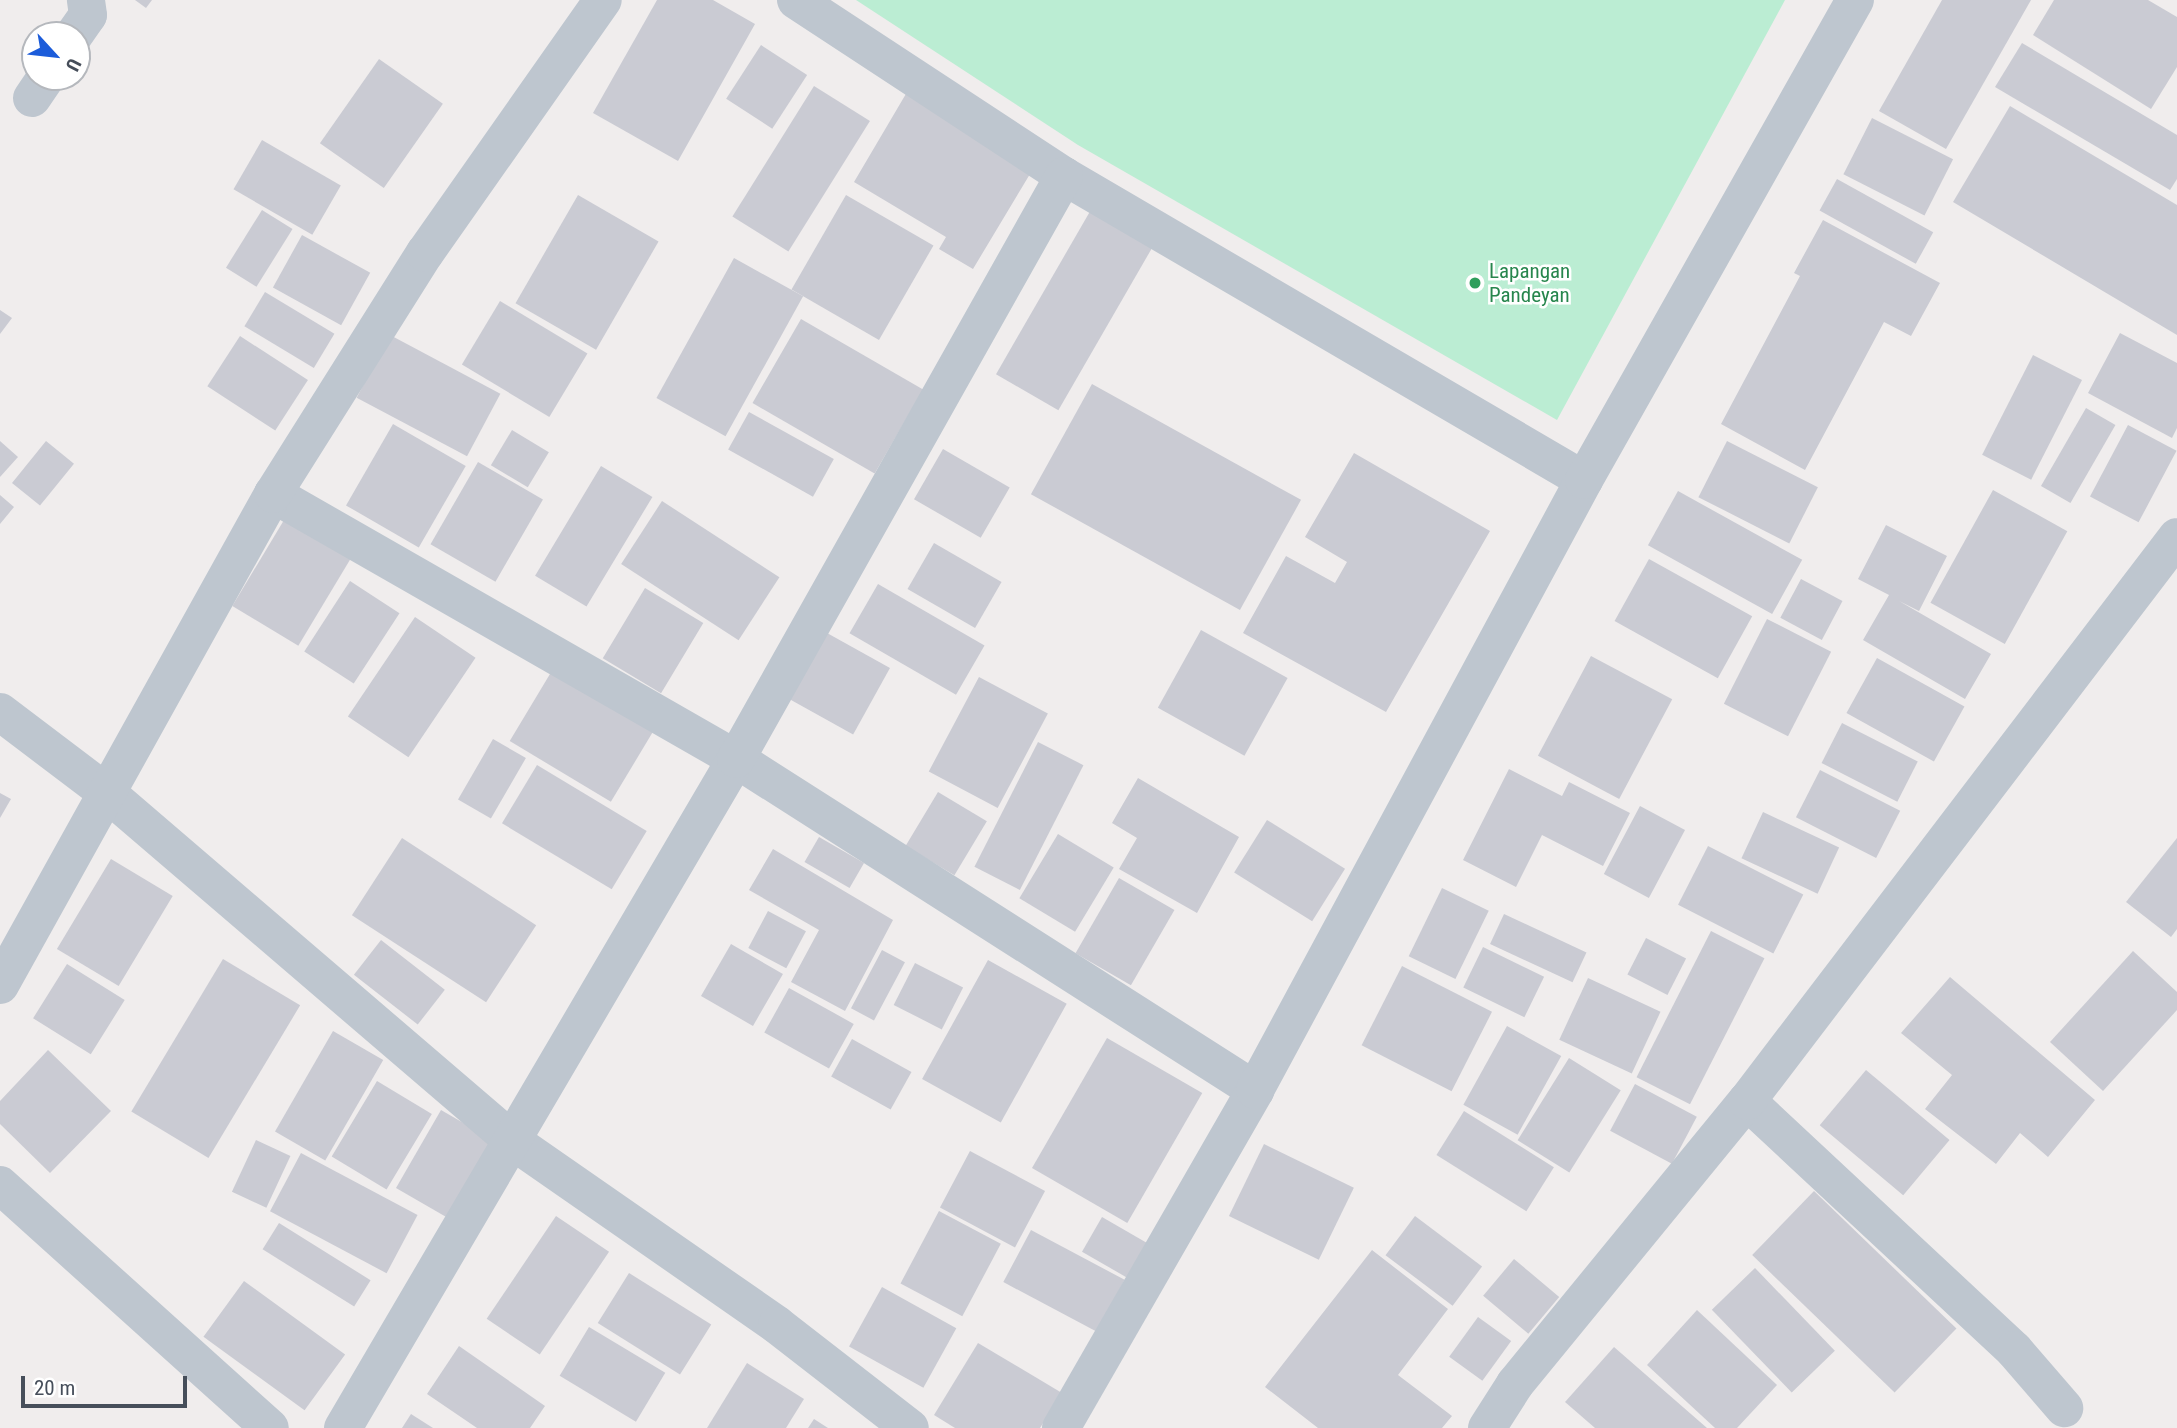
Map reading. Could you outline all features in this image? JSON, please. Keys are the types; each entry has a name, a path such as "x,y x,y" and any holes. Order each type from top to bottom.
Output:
{"street":[{"path":"84,21 88,15 86,0"},
{"path":"0,985 273,494 425,253 603,0"},
{"path":"796,0 1064,176 1584,480"},
{"path":"1061,1428 1255,1090 1584,480 1855,0"},
{"path":"343,1428 514,1142 736,759 1064,176"},
{"path":"273,494 736,759 1255,1090"},
{"path":"1487,1428 1515,1384 1747,1101 2177,537"},
{"path":"0,712 107,793 514,1142 777,1325 910,1428"},
{"path":"1747,1101 2014,1350 2064,1408"},
{"path":"0,1185 270,1428"}],"green space":[{"name":"Lapangan Pandeyan","path":"856,0 1785,0 1557,420 1078,145"}],"building":[{"path":"135,0 152,0 146,8"},
{"path":"657,0 713,0 755,24 678,161 593,113"},
{"path":"1942,0 2031,0 1946,149 1879,111"},
{"path":"2054,0 2148,0 2177,17 2177,67 2151,109 2033,35"},
{"path":"2022,43 2177,135 2177,179 2170,190 1995,87"},
{"path":"761,45 807,75 772,129 726,99"},
{"path":"379,59 443,104 384,188 320,143"},
{"path":"814,86 870,121 788,252 732,217"},
{"path":"910,87 1030,174 973,269 939,249 946,237 854,182"},
{"path":"2010,106 2177,205 2177,335 1953,202"},
{"path":"1872,118 1953,159 1924,215 1843,174"},
{"path":"262,140 341,186 312,235 234,189"},
{"path":"1837,179 1933,232 1916,264 1820,210"},
{"path":"578,195 659,242 596,350 516,303"},
{"path":"846,195 933,246 879,340 792,289"},
{"path":"1096,201 1158,237 1058,410 996,374"},
{"path":"262,210 293,229 256,287 226,268"},
{"path":"1823,220 1940,283 1911,336 1884,322 1805,470 1721,424 1800,276 1794,273"},
{"path":"302,235 370,273 341,325 273,287"},
{"path":"734,258 803,296 726,436 656,398"},
{"path":"265,292 334,334 314,368 244,326"},
{"path":"500,301 587,354 549,417 462,364"},
{"path":"0,310 12,318 0,334"},
{"path":"801,319 923,390 875,474 752,403"},
{"path":"2120,333 2177,363 2177,428 2172,438 2088,393"},
{"path":"390,335 500,394 467,456 357,398"},
{"path":"240,336 308,380 275,430 207,386"},
{"path":"2033,355 2082,380 2031,480 1982,455"},
{"path":"1092,384 1301,500 1240,610 1031,494"},
{"path":"2086,408 2115,425 2070,503 2041,486"},
{"path":"749,412 834,459 813,497 728,450"},
{"path":"393,424 466,466 419,547 346,505"},
{"path":"2128,425 2177,451 2139,522 2090,497"},
{"path":"512,430 549,452 528,487 491,465"},
{"path":"0,441 18,457 0,477"},
{"path":"46,441 74,464 40,506 12,483"},
{"path":"1727,441 1818,487 1789,543 1698,497"},
{"path":"943,449 1010,488 981,538 914,499"},
{"path":"1354,453 1490,531 1386,712 1243,633 1286,556 1335,583 1347,562 1305,537"},
{"path":"478,462 543,499 495,582 431,544"},
{"path":"601,466 652,497 587,607 535,576"},
{"path":"1993,490 2067,531 2005,644 1930,603"},
{"path":"1678,491 1802,560 1772,614 1648,545"},
{"path":"0,495 14,507 0,524"},
{"path":"662,501 779,577 739,640 621,564"},
{"path":"290,510 356,550 298,646 232,606"},
{"path":"1886,525 1947,556 1919,611 1899,601 1991,654 1965,699 1863,640 1889,595 1858,579"},
{"path":"934,543 1002,582 975,628 908,589"},
{"path":"1649,559 1752,616 1718,678 1615,621"},
{"path":"1801,579 1842,601 1822,640 1780,618"},
{"path":"350,581 399,613 354,684 304,651"},
{"path":"878,584 985,646 956,695 850,633"},
{"path":"645,588 703,623 661,693 603,658"},
{"path":"415,617 476,658 408,757 348,716"},
{"path":"1767,619 1831,652 1788,736 1724,704"},
{"path":"1201,630 1288,678 1244,756 1158,708"},
{"path":"827,633 890,668 853,734 790,699"},
{"path":"1591,656 1672,699 1619,799 1538,756"},
{"path":"1877,658 1964,706 1934,762 1846,713"},
{"path":"553,669 654,730 611,802 510,741"},
{"path":"979,677 1048,714 998,808 929,771"},
{"path":"1842,723 1918,762 1897,802 1822,763"},
{"path":"493,739 526,758 491,819 458,800"},
{"path":"1038,742 1083,765 1020,890 974,867"},
{"path":"537,765 647,831 612,889 502,823"},
{"path":"1509,769 1562,796 1569,782 1630,813 1603,866 1542,835 1516,887 1463,860"},
{"path":"1820,770 1900,811 1876,858 1796,817"},
{"path":"1138,778 1239,837 1197,913 1119,869 1137,838 1112,823"},
{"path":"938,792 987,821 954,875 906,846"},
{"path":"0,793 11,799 0,818"},
{"path":"1640,806 1685,830 1649,898 1604,874"},
{"path":"1763,812 1839,847 1818,894 1741,858"},
{"path":"1267,820 1345,869 1312,921 1234,873"},
{"path":"1058,834 1114,867 1075,932 1019,898"},
{"path":"819,837 864,863 850,888 804,862"},
{"path":"402,838 536,925 486,1002 352,915"},
{"path":"2177,838 2177,929 2171,937 2126,902"},
{"path":"1708,846 1803,895 1773,953 1678,905"},
{"path":"773,849 893,920 845,1011 791,982 819,930 749,890"},
{"path":"111,859 173,896 119,986 57,949"},
{"path":"1119,878 1174,910 1131,985 1076,953"},
{"path":"1442,888 1489,911 1455,979 1409,956"},
{"path":"768,911 806,931 786,968 748,948"},
{"path":"1504,914 1586,952 1573,982 1490,944"},
{"path":"1711,931 1764,958 1690,1104 1637,1077"},
{"path":"1646,938 1686,958 1667,995 1627,975"},
{"path":"381,940 445,990 418,1025 354,975"},
{"path":"731,944 783,974 753,1026 701,996"},
{"path":"1483,947 1544,977 1524,1017 1463,987"},
{"path":"882,950 905,962 874,1020 851,1008"},
{"path":"2133,951 2177,992 2177,1010 2103,1091 2050,1042"},
{"path":"223,959 300,1005 208,1158 131,1112"},
{"path":"988,960 1067,1004 1001,1123 922,1079"},
{"path":"915,963 963,988 942,1029 894,1005"},
{"path":"67,964 125,1000 91,1054 33,1018"},
{"path":"1402,966 1492,1012 1452,1091 1362,1045"},
{"path":"1950,977 2095,1100 2048,1157 2020,1133 1996,1164 1925,1109 1952,1075 1901,1033"},
{"path":"1588,978 1661,1012 1632,1073 1559,1040"},
{"path":"789,988 854,1024 829,1068 764,1033"},
{"path":"1507,1026 1561,1056 1518,1135 1463,1105"},
{"path":"333,1031 383,1060 325,1160 275,1131"},
{"path":"1107,1038 1202,1093 1127,1223 1032,1168"},
{"path":"852,1039 911,1072 891,1110 831,1077"},
{"path":"48,1050 111,1111 50,1173 0,1124 0,1101"},
{"path":"1569,1058 1621,1090 1569,1173 1518,1140"},
{"path":"1866,1070 1949,1140 1903,1195 1820,1125"},
{"path":"377,1081 432,1114 387,1189 332,1156"},
{"path":"1635,1084 1697,1117 1672,1164 1610,1131"},
{"path":"441,1110 494,1140 449,1218 396,1188"},
{"path":"1464,1111 1554,1167 1526,1211 1436,1155"},
{"path":"256,1140 290,1156 266,1208 232,1192"},
{"path":"1264,1144 1354,1188 1319,1260 1229,1216"},
{"path":"970,1151 1045,1191 1015,1247 940,1208"},
{"path":"301,1153 418,1215 387,1273 270,1211"},
{"path":"1814,1191 1956,1329 1895,1393 1752,1255"},
{"path":"939,1211 1001,1244 962,1316 901,1283"},
{"path":"556,1216 609,1252 540,1355 487,1319"},
{"path":"1415,1216 1482,1267 1453,1306 1386,1255"},
{"path":"1102,1217 1156,1248 1136,1283 1082,1252"},
{"path":"279,1223 371,1280 354,1307 263,1249"},
{"path":"1031,1230 1125,1280 1097,1332 1003,1282"},
{"path":"1372,1250 1448,1309 1398,1375 1452,1416 1442,1428 1318,1428 1265,1387"},
{"path":"1514,1259 1559,1297 1528,1334 1483,1296"},
{"path":"1755,1268 1835,1351 1792,1392 1712,1310"},
{"path":"629,1273 711,1324 680,1374 598,1323"},
{"path":"244,1281 345,1354 305,1410 203,1337"},
{"path":"882,1287 956,1328 923,1388 849,1346"},
{"path":"1697,1310 1777,1385 1737,1428 1715,1428 1647,1365"},
{"path":"1478,1317 1511,1341 1482,1381 1449,1357"},
{"path":"589,1327 665,1373 636,1422 560,1376"},
{"path":"978,1343 1062,1393 1040,1428 955,1428 934,1415"},
{"path":"459,1346 545,1406 530,1428 477,1428 427,1394"},
{"path":"1614,1347 1707,1428 1595,1428 1565,1402"},
{"path":"747,1363 804,1399 786,1428 707,1428"},
{"path":"411,1414 433,1428 402,1428"},
{"path":"814,1419 828,1428 808,1428"}],"place":[{"name":"Lapangan Pandeyan","path":"1475,283"}]}
